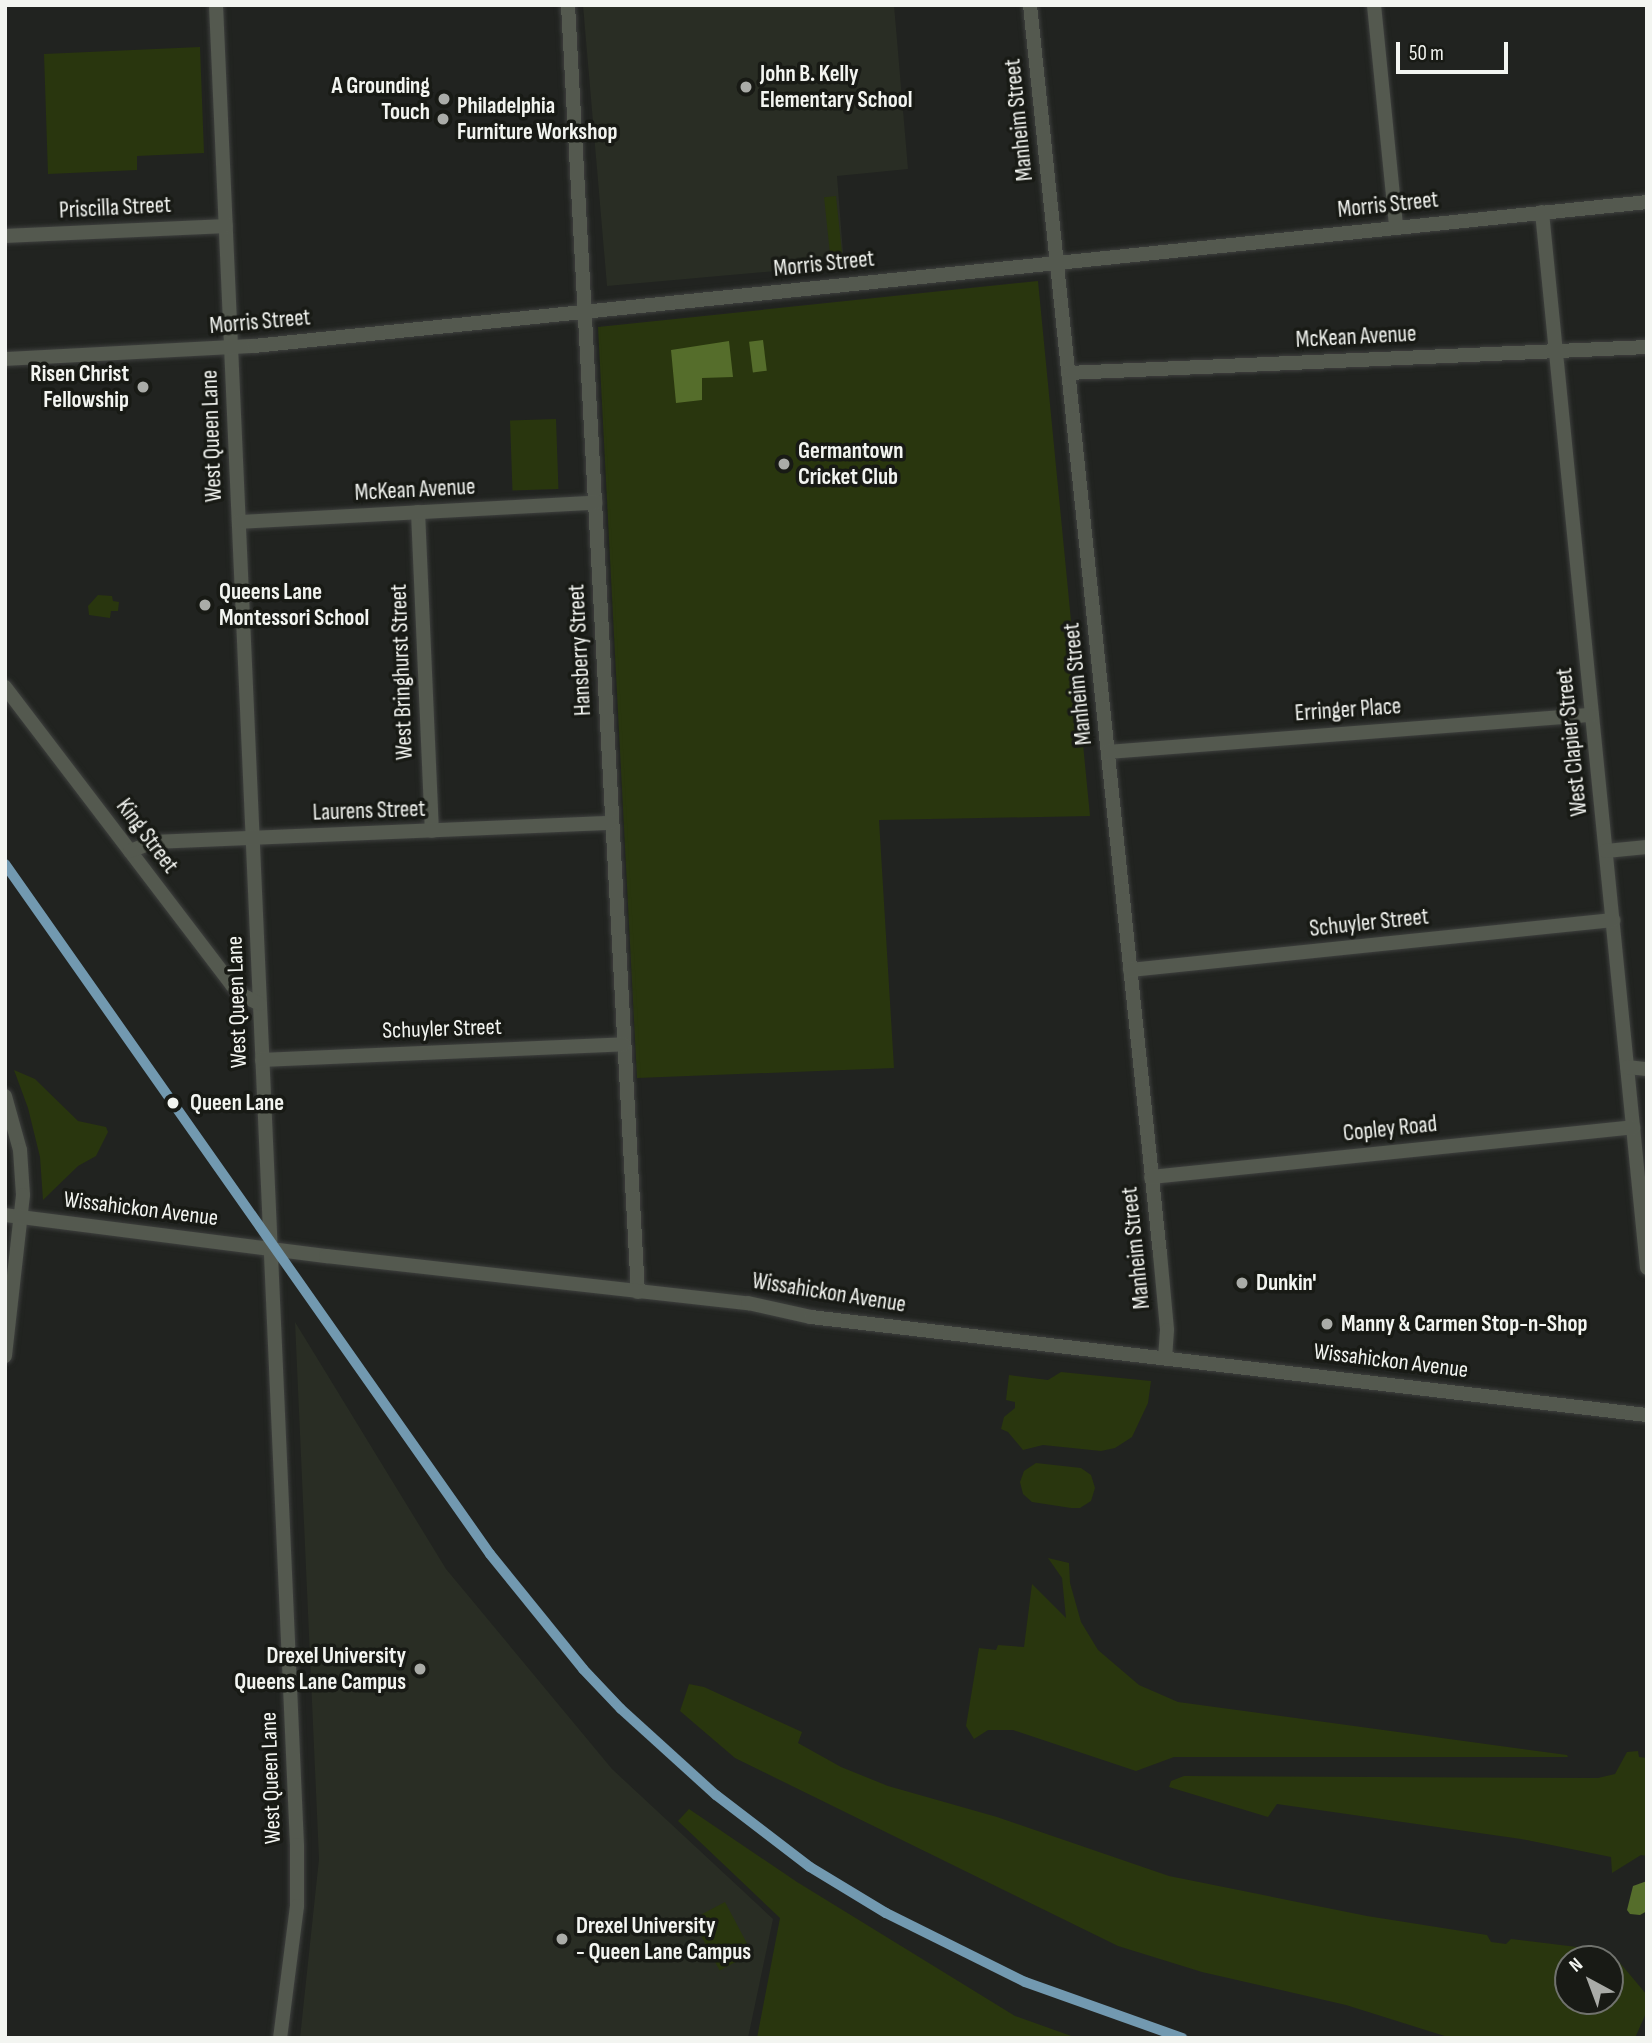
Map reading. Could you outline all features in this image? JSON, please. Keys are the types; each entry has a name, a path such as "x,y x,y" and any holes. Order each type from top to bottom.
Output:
{"street":[{"name":"West Queen Lane","path":"216,5 262,1059 271,1231 278,1250 271,1271 298,1892 280,2038"},
{"name":"Hansberry Street","path":"568,5 638,1292"},
{"name":"Manheim Street","path":"1030,5 1152,1177 1167,1330 1165,1357"},
{"path":"1374,5 1396,227"},
{"name":"Morris Street","path":"5,359 231,348 1647,202"},
{"name":"West Clapier Street","path":"1542,212 1647,1268"},
{"name":"Priscilla Street","path":"5,236 226,226"},
{"name":"McKean Avenue","path":"1068,373 1647,347"},
{"name":"McKean Avenue","path":"239,522 594,503"},
{"name":"West Bringhurst Street","path":"418,512 432,831"},
{"name":"King Street","path":"5,687 232,985 242,995 260,1004"},
{"name":"Erringer Place","path":"1108,752 1592,715"},
{"name":"Laurens Street","path":"130,851 154,842 612,823"},
{"path":"1606,850 1647,847"},
{"name":"Schuyler Street","path":"1130,970 1613,920"},
{"name":"Schuyler Street","path":"262,1059 624,1044"},
{"path":"1627,1067 1647,1069"},
{"path":"5,1096 20,1150 23,1217 5,1356"},
{"name":"Copley Road","path":"1152,1177 1633,1127"},
{"name":"Wissahickon Avenue","path":"5,1215 278,1250 748,1303 801,1316 1647,1415"}],"shaded area":[{"name":"John B. Kelly Elementary School","path":"583,5 894,5 908,169 837,176 844,265 607,286"},
{"path":"200,47 204,153 137,156 137,170 48,174 44,54"},
{"path":"836,196 843,263 831,264 824,197"},
{"name":"Germantown Cricket Club","path":"1038,281 1090,816 879,820 894,1068 637,1078 598,327"},
{"path":"763,340 767,371 753,372 749,342"},
{"path":"729,341 733,377 702,378 702,400 676,403 671,350"},
{"path":"556,419 558,489 512,491 510,421"},
{"path":"98,595 112,596 113,601 119,602 118,611 111,611 110,618 89,615 88,606"},
{"path":"14,1070 35,1079 78,1121 106,1127 108,1132 96,1156 78,1166 43,1200 40,1157 28,1108"},
{"name":"Drexel University Queens Lane Campus","path":"295,1322 446,1569 612,1769 773,1919 748,2038 300,2038 319,1859"},
{"path":"1061,1372 1151,1381 1148,1403 1132,1437 1115,1448 1101,1451 1043,1445 1023,1450 1008,1432 1001,1429 1004,1417 1015,1408 1015,1402 1006,1400 1009,1375 1048,1380"},
{"path":"1036,1463 1081,1468 1091,1475 1095,1488 1091,1501 1080,1508 1032,1502 1023,1494 1020,1482 1024,1471"},
{"path":"1048,1558 1069,1563 1070,1583 1081,1622 1098,1650 1139,1685 1178,1702 1568,1757 1174,1757 1136,1771 1013,1730 988,1730 974,1739 966,1726 979,1648 996,1650 998,1645 1024,1647 1032,1584 1066,1618 1062,1578"},
{"path":"689,1684 704,1687 802,1732 798,1743 841,1767 888,1786 997,1817 1169,1876 1367,1916 1487,1935 1491,1942 1506,1944 1511,1939 1560,1945 1554,1945 1554,2015 1624,2015 1624,1968 1647,1995 1647,2011 1635,2038 1451,2038 1346,2005 1202,1972 1118,1946 735,1758 680,1711"},
{"path":"1638,1751 1639,1757 1647,1758 1647,1856 1641,1855 1612,1873 1611,1857 1521,1839 1277,1804 1268,1817 1169,1787 1171,1781 1184,1776 1598,1778 1615,1774 1627,1752"},
{"path":"689,1809 797,1882 1015,2016 1077,2038 757,2038 780,1918 678,1821"},
{"path":"1647,1881 1647,1911 1640,1915 1630,1914 1627,1910 1633,1886"},
{"path":"725,1902 752,1953 720,1971 692,1919"}],"transit line":[{"path":"5,864 490,1554 583,1669 621,1709 716,1795 810,1867 886,1913 1025,1982 1182,2038"}],"place":[{"name":"John B. Kelly Elementary School","path":"746,87"},
{"name":"A Grounding Touch","path":"444,99"},
{"name":"Philadelphia Furniture Workshop","path":"443,119"},
{"name":"Risen Christ Fellowship","path":"143,387"},
{"name":"Germantown Cricket Club","path":"784,464"},
{"name":"Queens Lane Montessori School","path":"205,605"},
{"name":"Queen Lane","path":"173,1103"},
{"name":"Dunkin'","path":"1242,1283"},
{"name":"Manny & Carmen Stop-n-Shop","path":"1327,1324"},
{"name":"Drexel University Queens Lane Campus","path":"420,1669"},
{"name":"Drexel University - Queen Lane Campus","path":"562,1939"}]}
